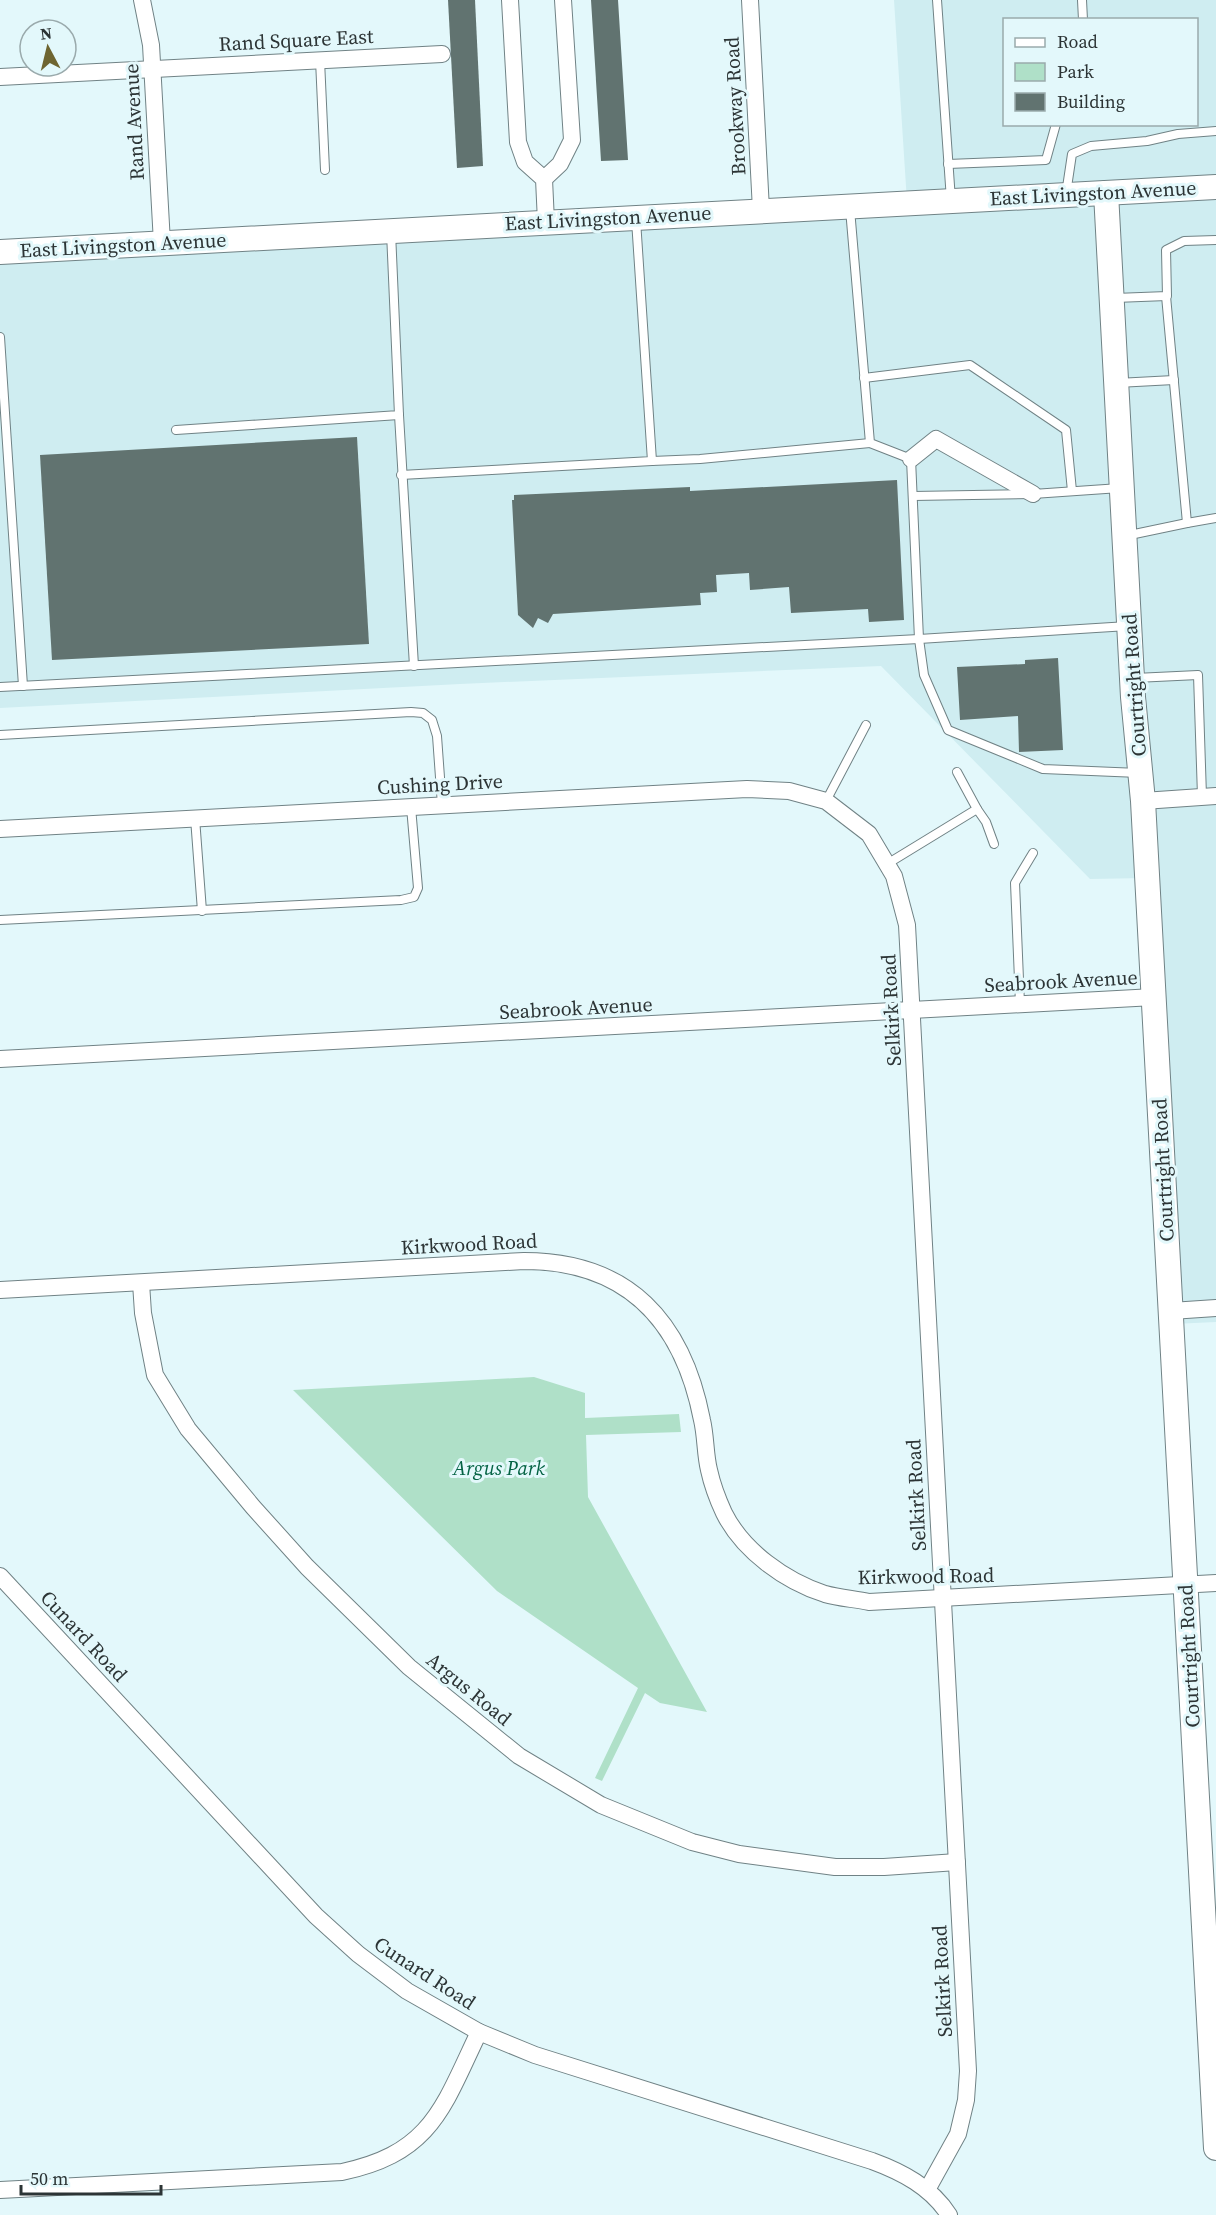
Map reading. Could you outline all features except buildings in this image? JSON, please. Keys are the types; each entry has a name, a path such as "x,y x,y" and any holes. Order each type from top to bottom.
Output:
{"street":[{"name":"Rand Avenue","path":"142,0 148,23 153,68 162,243"},
{"path":"510,0 518,142 525,162 544,179 546,222"},
{"path":"544,179 560,164 572,140 563,0"},
{"name":"Brookway Road","path":"750,0 761,210"},
{"name":"Rand Square East","path":"0,77 442,54"},
{"name":"East Livingston Avenue","path":"0,252 1216,187"},
{"name":"Courtright Road","path":"1106,193 1132,678 1143,801 1216,2148"},
{"path":"911,459 936,439 1033,494"},
{"name":"Cushing Drive","path":"0,829 747,789 789,790 826,801 869,834"},
{"path":"1143,801 1209,796"},
{"name":"Selkirk Road","path":"869,834 894,876 907,926 968,2071 966,2100 958,2134 927,2190"},
{"name":"Seabrook Avenue","path":"0,1059 1154,998"},
{"name":"Kirkwood Road","path":"0,1290 547,1261 589,1272 627,1290 646,1304 661,1320 675,1339 693,1378 703,1422 709,1471 725,1514 751,1549 785,1577 826,1594 870,1602 1216,1583"},
{"name":"Argus Road","path":"141,1283 143,1313 155,1375 188,1429 253,1508 307,1567 409,1666 519,1756 601,1805 692,1842 720,1849 786,1862 835,1866 884,1867 957,1862"},
{"path":"1171,1311 1216,1308"},
{"name":"Cunard Road","path":"0,1576 316,1916 358,1954 407,1991 479,2032 535,2055 872,2161 900,2172 927,2190 949,2215"},
{"path":"0,2190 342,2172 363,2168 404,2150 421,2135 447,2100 479,2032"}],"lane":[{"path":"937,0 951,200"},
{"path":"1082,0 1083,18"},
{"path":"320,60 325,170"},
{"path":"948,164 1046,160 1055,126"},
{"path":"1066,195 1072,154 1091,146 1216,131"},
{"path":"850,206 870,443"},
{"path":"635,217 652,461"},
{"path":"391,230 401,475 414,666"},
{"path":"1187,523 1166,296 1166,250 1184,241 1216,240"},
{"path":"1111,298 1166,296"},
{"path":"0,337 3,439 23,686"},
{"path":"864,378 970,365 1066,430 1072,491"},
{"path":"1116,383 1174,380"},
{"path":"176,430 399,415"},
{"path":"401,475 700,459 870,443 911,459 919,639 924,675 948,730 1043,769 1140,773"},
{"path":"913,496 1033,494 1122,488"},
{"path":"1125,536 1216,518"},
{"path":"0,687 1130,626"},
{"path":"1132,678 1198,675 1209,796"},
{"path":"0,735 411,711 423,713 432,720 437,736 442,805"},
{"path":"826,801 866,725"},
{"path":"957,772 986,822 994,844"},
{"path":"0,920 401,900 414,897 418,888 418,873 411,807"},
{"path":"886,864 977,809"},
{"path":"195,818 201,911"},
{"path":"1020,1005 1015,883 1033,853"}],"shaded area":[{"path":"894,0 1216,0 1216,1322 1173,1324 1146,878 1090,879 881,666 460,684 0,708 0,251 907,202"}],"green space":[{"name":"Argus Park","path":"534,1377 585,1393 585,1418 679,1414 681,1432 586,1435 588,1497 707,1712 660,1703 645,1693 602,1781 595,1778 638,1688 497,1591 293,1390"}]}
